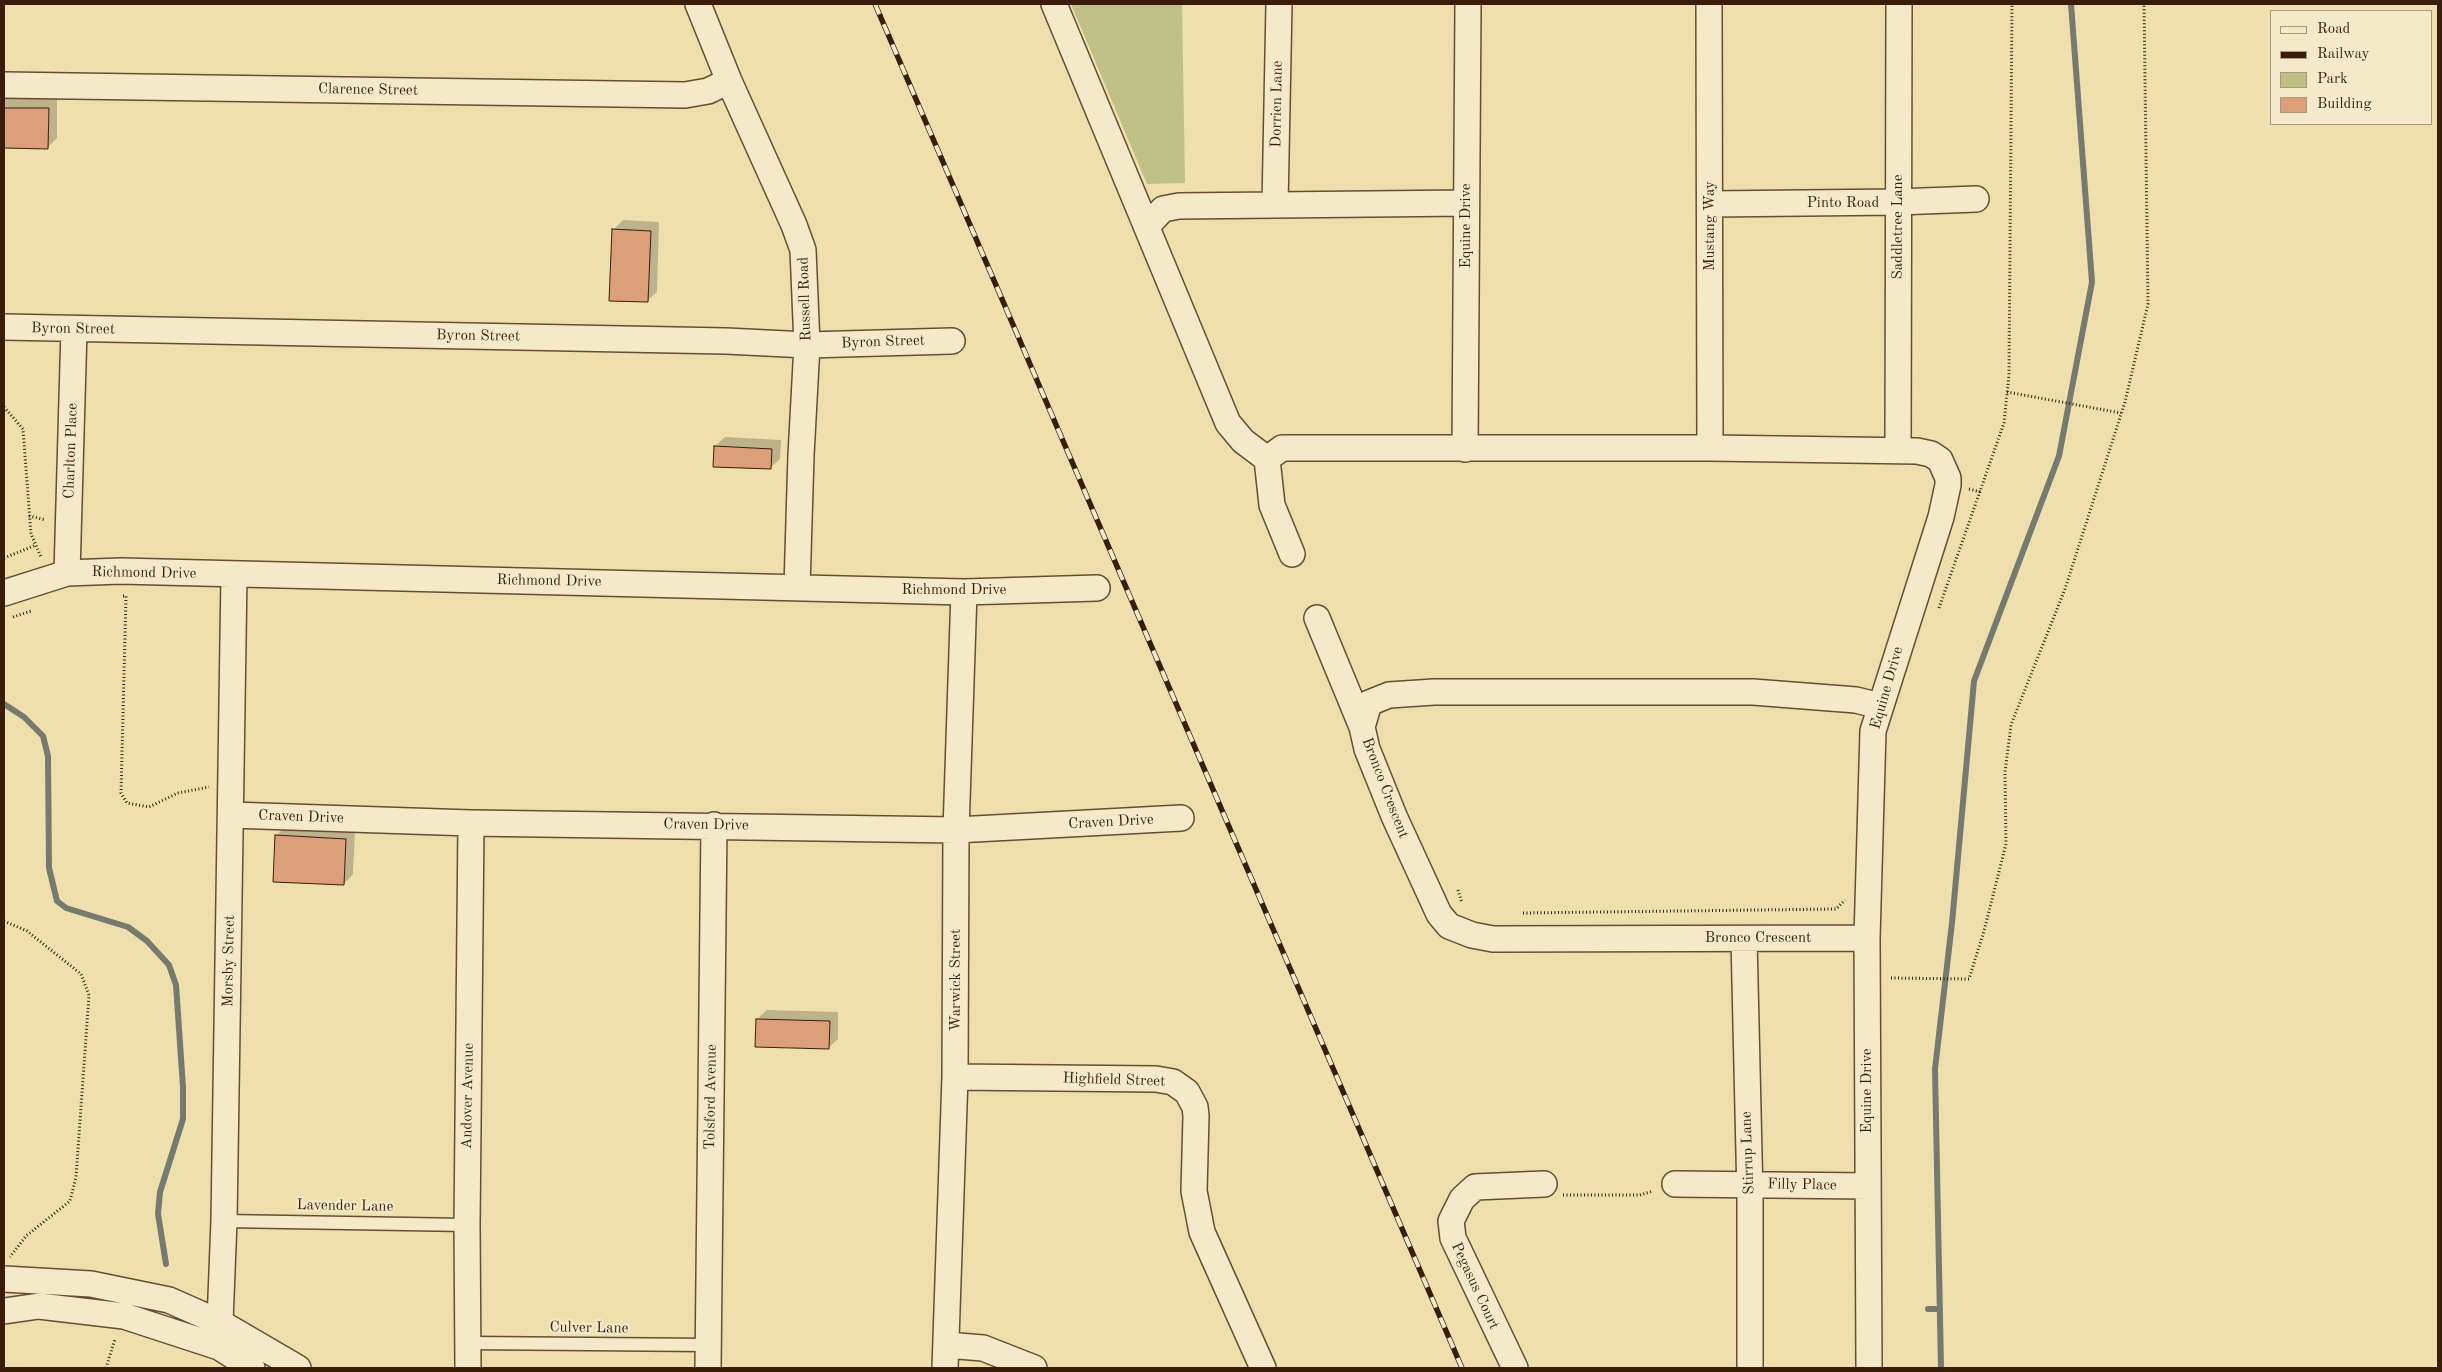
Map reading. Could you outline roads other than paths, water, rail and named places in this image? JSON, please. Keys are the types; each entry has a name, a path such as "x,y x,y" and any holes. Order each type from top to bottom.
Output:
{"street":[{"name":"Russell Road","path":"698,4 728,81 794,225 803,250 807,344 800,455 797,587"},
{"path":"1054,4 1148,225 1228,423 1244,441 1267,459 1272,505 1292,554"},
{"name":"Dorrien Lane","path":"1275,205 1278,4"},
{"name":"Equine Drive","path":"1465,449 1468,4"},
{"name":"Mustang Way","path":"1709,4 1710,448"},
{"name":"Saddletree Lane","path":"1898,450 1899,4"},
{"name":"Clarence Street","path":"4,85 685,95 708,91 728,81"},
{"name":"Pinto Road","path":"1710,204 1898,202 1976,199"},
{"path":"1148,225 1163,209 1179,206 1466,203"},
{"name":"Byron Street","path":"4,327 807,344 952,341"},
{"name":"Charlton Place","path":"57,575 74,329"},
{"name":"Equine Drive","path":"1267,459 1282,448 1589,450 1710,448 1898,450 1931,454 1940,460 1948,485 1940,517 1873,731 1866,938 1869,1368"},
{"name":"Richmond Drive","path":"4,593 57,575 234,575 964,592 1097,588"},
{"name":"Morsby Street","path":"220,1335 232,803 234,575"},
{"name":"Warwick Street","path":"945,1357 955,1077 956,830 964,592"},
{"path":"1317,618 1362,727"},
{"name":"Bronco Crescent","path":"1866,938 1493,939 1472,935 1449,926 1439,914 1394,816 1368,749 1362,727 1370,704 1389,695 1434,692 1753,692 1856,700 1880,706"},
{"name":"Craven Drive","path":"232,803 471,823 714,825 956,830 1181,818"},
{"name":"Andover Avenue","path":"468,1368 466,1225 471,823"},
{"name":"Tolsford Avenue","path":"708,1357 714,825"},
{"name":"Stirrup Lane","path":"1744,938 1750,1368"},
{"name":"Highfield Street","path":"955,1077 1156,1079 1173,1082 1187,1092 1195,1107 1196,1116 1194,1192 1200,1223 1263,1368"},
{"name":"Pegasus Court","path":"1515,1368 1488,1317 1453,1238 1451,1222 1462,1199 1475,1187 1544,1184"},
{"name":"Filly Place","path":"1675,1184 1868,1186"},
{"path":"4,1280 91,1284 169,1300 220,1335 252,1368"},
{"path":"4,1310 39,1306 124,1316 220,1335 298,1368"},
{"path":"945,1357 984,1348 1034,1368"}],"lane":[{"name":"Lavender Lane","path":"224,1221 466,1225"},
{"name":"Culver Lane","path":"469,1343 708,1357"}],"waterway":[{"path":"1941,1368 1935,1069 1952,923 1974,681 2059,456 2092,282 2071,4"},
{"path":"4,704 24,717 43,736 48,756 49,868 57,901 66,908 128,927 147,941 169,965 176,985 183,1087 183,1119 160,1192 158,1214 166,1264"},
{"path":"1928,1309 1940,1309"}],"railway":[{"path":"875,4 1462,1368"}]}
